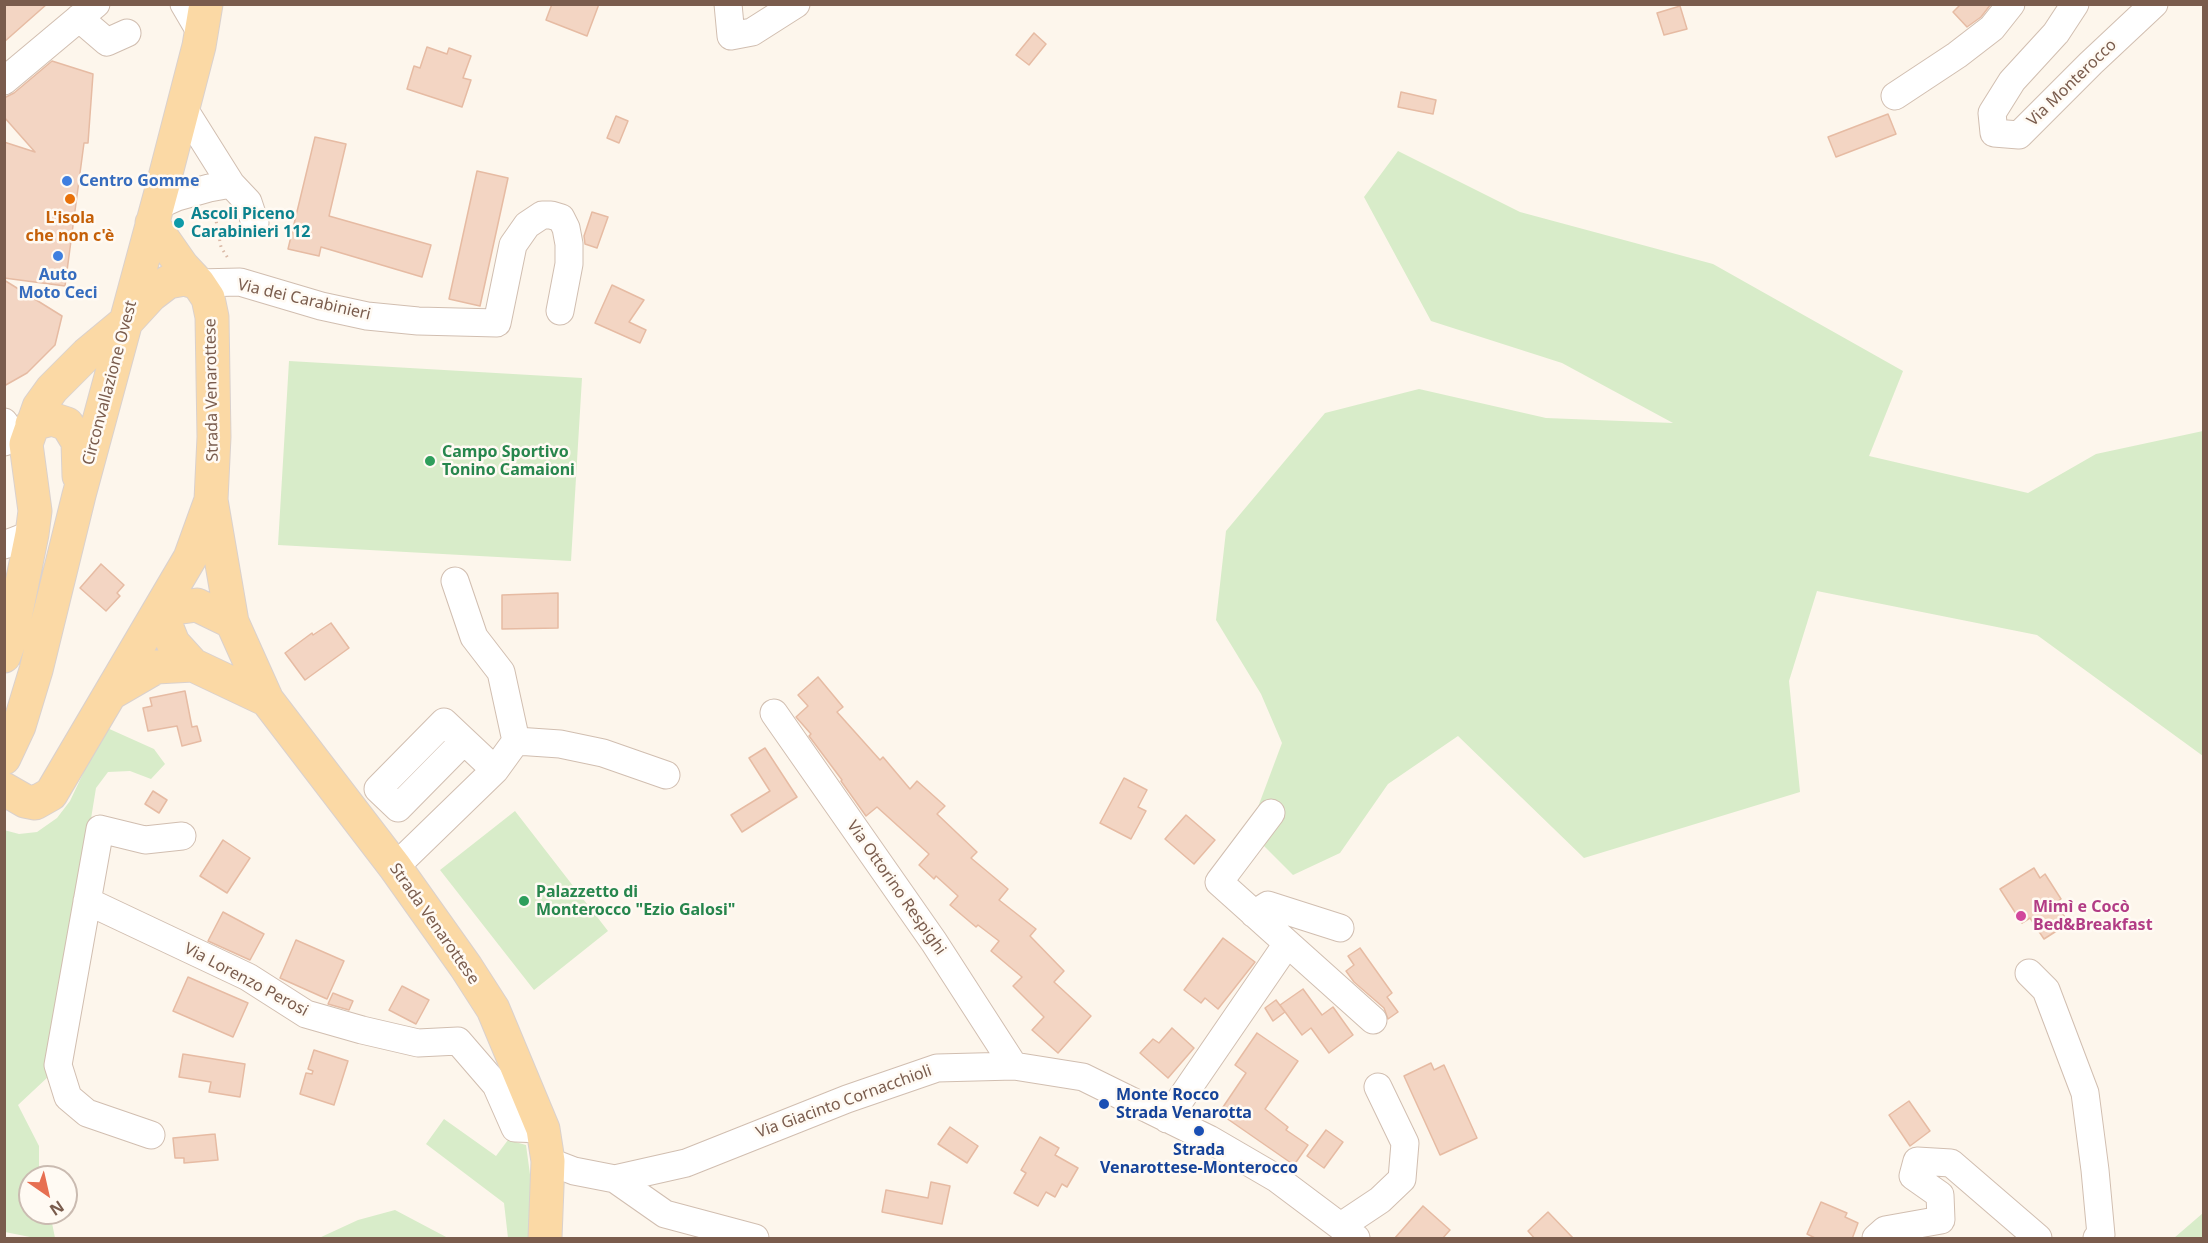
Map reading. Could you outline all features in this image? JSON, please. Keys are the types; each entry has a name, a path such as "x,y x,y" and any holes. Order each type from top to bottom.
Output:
{"main road":[{"name":"Circonvallazione Ovest","path":"4,758 19,726 36,670 80,495 128,320 203,19"},
{"name":"Strada Venarottese","path":"154,214 182,266 198,283 207,298 212,317 214,436 211,500 232,621 267,700 395,867 494,1009 543,1129 548,1213 545,1239"},
{"path":"18,423 39,407 52,389 87,354 128,320 151,295 168,282 184,279 198,283"},
{"path":"18,423 52,419 67,424 78,442 80,495"},
{"path":"4,656 11,637 18,540 35,511 26,444 18,423"},
{"name":"Strada Venarottese","path":"15,795 34,803 51,794 190,558 211,500"},
{"path":"160,610 197,605 232,621"},
{"name":"Strada Venarottese","path":"160,610 172,643 193,665 267,700"},
{"name":"Strada Venarottese","path":"112,693 156,667 193,665"}],"street":[{"path":"184,4 203,19"},
{"path":"728,4 731,36 752,32 796,4"},
{"path":"1896,96 1958,55 1992,28 2011,4"},
{"name":"Via Monterocco","path":"2075,4 2056,33 2012,81 1992,113 1994,133 2019,135 2154,4"},
{"path":"4,81 87,11 107,42 127,33"},
{"path":"182,106 220,186 248,202 255,224"},
{"path":"154,214 177,197 220,186"},
{"name":"Via dei Carabinieri","path":"198,283 240,282 321,306 367,316 418,321 497,323 513,245 527,225 542,216 551,214 561,218 567,228 569,264 560,311"},
{"path":"4,442 18,423"},
{"path":"395,867 495,770 516,741 501,672 474,637 454,581"},
{"name":"Via Ottorino Respighi","path":"774,712 934,942 1014,1066"},
{"path":"464,741 495,770"},
{"path":"516,741 560,744 603,753 666,775"},
{"path":"1271,813 1219,882 1373,1020"},
{"path":"151,1135 87,1113 68,1097 58,1065 100,829 145,840 182,836"},
{"name":"Via Lorenzo Perosi","path":"87,901 248,977 306,1014 418,1043 458,1041 496,1085 514,1128 543,1129"},
{"path":"1254,914 1268,905 1341,928"},
{"path":"1167,1119 1287,944"},
{"path":"2030,973 2046,990 2085,1093 2101,1235 2097,1239"},
{"name":"Via Giacinto Cornacchioli","path":"547,1168 615,1179 686,1163 837,1102 937,1068 1014,1066 1083,1077 1209,1139 1276,1178 1348,1232"},
{"path":"1348,1232 1402,1179 1405,1143 1378,1087"},
{"path":"1876,1239 1885,1230 1941,1220 1940,1195 1913,1176 1917,1161 1951,1163 2038,1239"},
{"path":"615,1179 665,1214 755,1239"}],"path":[{"path":"220,186 221,247 227,259 238,265 240,282"}],"green space":[{"path":"1398,151 1520,212 1713,264 1903,371 1869,456 2028,493 2096,454 2203,431 2203,756 2037,635 1817,591 1789,681 1800,792 1584,858 1458,736 1388,784 1340,853 1293,875 1249,831 1282,743 1261,694 1216,620 1226,531 1325,413 1419,389 1546,418 1673,423 1562,363 1431,321 1364,197"},
{"name":"Campo Sportivo Tonino Camaioni","path":"289,361 582,378 571,561 278,545"},
{"path":"105,727 154,749 165,764 151,779 130,771 108,772 96,788 49,1076 18,1105 39,1146 39,1165 18,1165 18,1225 52,1225 55,1238 35,1238 5,1232 4,830 19,834 37,832 57,818 70,801"},
{"name":"Palazzetto di Monterocco \"Ezio Galosi\"","path":"515,811 608,931 534,990 440,870"},
{"path":"444,1119 496,1156 508,1140 526,1145 535,1211 530,1238 508,1238 504,1203 426,1144"},
{"path":"395,1210 448,1238 319,1238 358,1220"},
{"path":"2203,1213 2203,1238 2174,1238"}],"building":[{"path":"4,4 47,4 4,42"},
{"path":"552,4 599,4 587,36 546,20"},
{"path":"1961,4 1991,4 1981,17 1967,27 1953,12"},
{"path":"1680,6 1687,29 1664,35 1657,13"},
{"path":"1034,33 1046,44 1029,65 1016,55"},
{"path":"427,47 447,54 449,48 471,56 463,78 471,80 462,107 407,89 414,66 420,68"},
{"path":"52,61 93,74 88,143 84,143 65,286 4,278 4,142 35,152 4,117 4,98 14,93"},
{"path":"1401,92 1436,100 1433,114 1398,107"},
{"path":"1888,114 1896,134 1836,157 1828,137"},
{"path":"616,116 628,121 619,143 607,138"},
{"path":"315,137 346,144 329,216 431,245 422,277 321,247 319,256 288,249"},
{"path":"477,171 508,178 480,306 449,299"},
{"path":"592,212 608,217 597,248 585,244 584,236"},
{"path":"4,280 62,316 55,345 27,373 4,386"},
{"path":"612,285 644,300 629,322 646,330 640,343 595,323"},
{"path":"101,564 124,585 117,593 120,596 106,611 80,588"},
{"path":"558,593 558,628 502,629 502,595"},
{"path":"331,623 349,648 305,680 285,653 312,633 313,635"},
{"path":"818,677 843,707 837,712 880,760 883,757 910,789 917,781 945,806 937,814 977,852 971,858 1008,889 999,900 1036,929 1030,936 1064,971 1054,982 1091,1016 1058,1053 1032,1030 1044,1017 1013,986 1022,977 991,951 999,941 978,925 976,927 950,905 958,896 936,876 934,879 919,865 929,854 877,807 866,816 809,736 811,734 796,717 808,706 798,695"},
{"path":"185,691 192,727 197,726 201,741 182,746 177,726 148,731 143,708 152,706 150,698"},
{"path":"765,748 797,797 742,832 731,815 770,791 749,758"},
{"path":"1124,778 1147,790 1138,807 1146,811 1131,839 1100,823"},
{"path":"153,791 167,800 159,813 145,804"},
{"path":"1186,815 1215,840 1194,864 1165,839"},
{"path":"223,840 250,858 227,893 200,876"},
{"path":"2034,868 2040,878 2045,874 2061,899 2055,903 2069,923 2044,939 2030,918 2022,923 2000,889"},
{"path":"223,912 264,934 250,960 208,941"},
{"path":"1223,938 1255,962 1218,1009 1205,998 1201,1003 1184,990"},
{"path":"296,940 344,961 327,999 280,978"},
{"path":"1360,948 1392,993 1387,997 1398,1012 1388,1019 1384,1008 1354,982 1346,971 1354,965 1348,956"},
{"path":"188,977 248,1003 233,1037 173,1011"},
{"path":"402,986 429,1000 416,1024 389,1010"},
{"path":"1303,989 1322,1015 1333,1007 1353,1035 1329,1053 1311,1028 1302,1035 1280,1005"},
{"path":"333,993 353,1001 349,1010 328,1004"},
{"path":"1276,1000 1285,1012 1273,1021 1265,1008"},
{"path":"1172,1028 1194,1048 1168,1078 1140,1053 1153,1039 1159,1043"},
{"path":"1257,1033 1298,1061 1265,1109 1288,1127 1286,1130 1308,1145 1294,1165 1219,1113 1246,1073 1235,1065"},
{"path":"314,1050 348,1061 334,1105 300,1094 306,1073 312,1074 313,1071 308,1069"},
{"path":"183,1054 245,1064 240,1097 209,1092 211,1082 179,1077"},
{"path":"1431,1063 1434,1070 1444,1065 1477,1138 1440,1155 1404,1076"},
{"path":"1909,1101 1930,1131 1910,1146 1889,1115"},
{"path":"950,1127 978,1146 967,1163 938,1144"},
{"path":"1326,1130 1343,1142 1324,1168 1307,1156"},
{"path":"215,1134 218,1160 184,1163 184,1158 175,1158 173,1138"},
{"path":"1040,1137 1059,1148 1055,1155 1078,1168 1067,1187 1062,1184 1055,1197 1046,1192 1038,1206 1014,1193 1026,1173 1021,1170"},
{"path":"931,1182 950,1186 942,1224 882,1212 886,1190 928,1198"},
{"path":"1821,1202 1847,1213 1845,1217 1858,1223 1852,1239 1817,1239 1807,1234"},
{"path":"1423,1206 1450,1230 1442,1239 1394,1239"},
{"path":"1548,1212 1574,1239 1535,1239 1528,1231"}],"place":[{"name":"Centro Gomme","path":"67,181"},
{"name":"L'isola che non c'è","path":"70,199"},
{"name":"Ascoli Piceno Carabinieri 112","path":"179,223"},
{"name":"Auto Moto Ceci","path":"58,256"},
{"name":"Campo Sportivo Tonino Camaioni","path":"430,461"},
{"name":"Palazzetto di Monterocco \"Ezio Galosi\"","path":"524,901"},
{"name":"Mimì e Cocò Bed&Breakfast","path":"2021,916"},
{"name":"Monte Rocco Strada Venarotta","path":"1104,1104"},
{"name":"Strada Venarottese-Monterocco","path":"1199,1131"}]}
